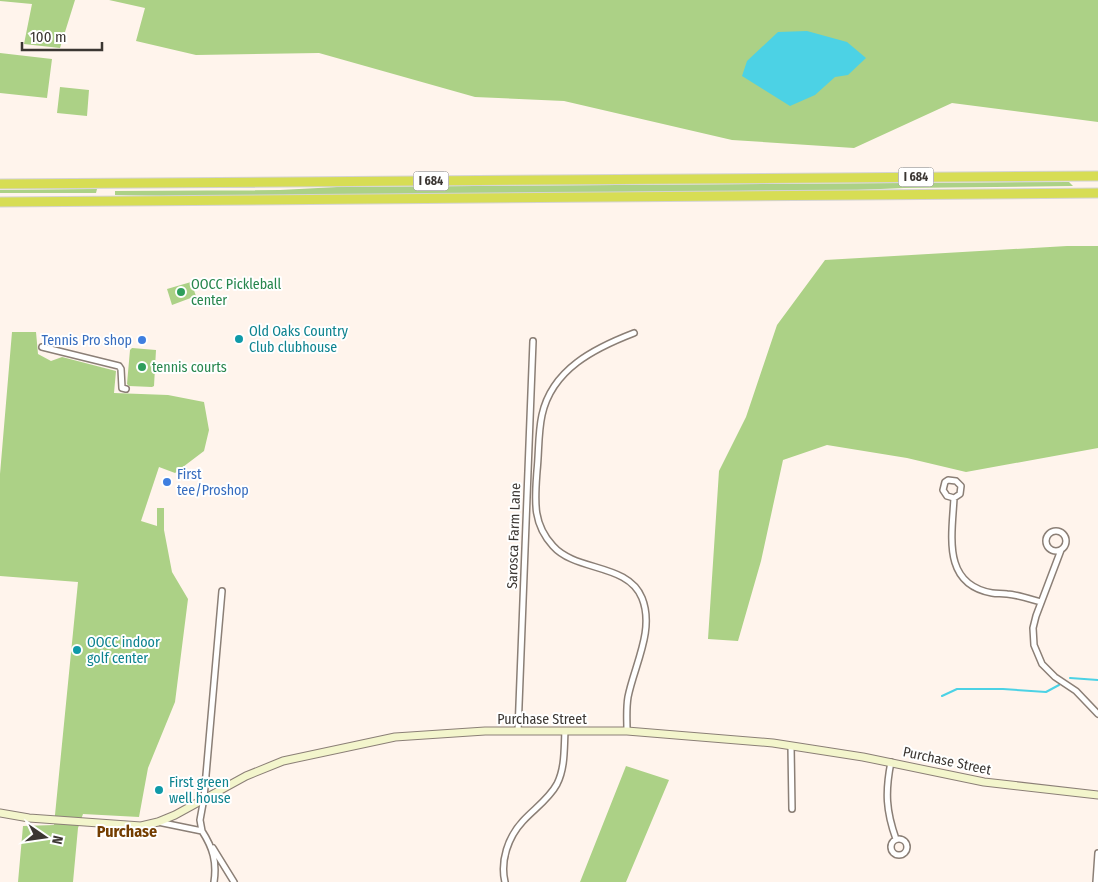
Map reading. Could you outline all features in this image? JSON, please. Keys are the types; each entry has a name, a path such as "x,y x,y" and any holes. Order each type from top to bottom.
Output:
{"highway":[{"name":"I 684","path":"0,184 1098,176"},
{"name":"I 684","path":"0,202 1098,193"}],"main road":[{"name":"Purchase Street","path":"0,813 29,818 135,826 158,822 175,815 264,767 304,756 395,737 485,731 627,731 696,736 827,751 984,782 1098,795"}],"street":[{"path":"627,731 626,706 636,671 647,618 642,597 636,589 617,574 566,557 554,547 539,526 536,515 536,490 542,414 548,398 562,376 574,363 594,350 634,333"},
{"name":"Sarosca Farm Lane","path":"518,731 533,341"},
{"path":"42,347 119,366 121,369 122,388 126,389"},
{"path":"954,498 951,547 956,568 962,576 983,590 992,593 1008,594 1041,602"},
{"path":"1061,550 1054,551 1048,547 1046,541 1051,532 1058,531 1065,536 1065,546 1061,550 1036,616 1033,628 1034,645 1042,664 1055,677 1076,691 1098,714"},
{"path":"222,591 204,798 200,820 202,831 234,882"},
{"path":"505,882 502,864 512,837 521,823 549,796 561,774 564,763 566,732"},
{"path":"791,746 792,809"},
{"path":"890,762 886,800 888,818 896,839"},
{"path":"158,822 202,831"},
{"path":"211,846 215,865 214,882"},
{"path":"1096,882 1098,853"}],"green space":[{"path":"0,0 75,0 60,48 24,44 32,4"},
{"path":"109,0 1098,0 1098,122 952,103 854,148 732,140 564,101 475,97 319,53 196,55 136,41 145,8"},
{"path":"0,53 52,59 47,98 0,93"},
{"path":"60,87 89,90 87,116 57,113"},
{"path":"1069,182 1073,186 857,190 115,195 115,191 280,190 337,187"},
{"path":"97,189 96,193 0,193 0,190"},
{"path":"1067,246 1098,246 1098,448 966,472 907,458 827,445 783,460 761,561 738,641 708,639 719,471 746,417 777,325 825,260"},
{"name":"OOCC Pickleball center","path":"191,282 196,296 172,305 167,289"},
{"path":"12,332 36,332 38,354 51,361 62,357 116,371 114,393 168,395 204,402 209,430 204,451 175,473 159,467 141,521 157,526 157,508 164,508 164,530 172,572 188,599 175,702 148,768 139,817 83,814 78,828 73,882 18,882 23,826 54,825 78,582 0,576 0,474"},
{"name":"tennis courts","path":"132,348 156,350 154,386 129,386 127,384 130,350"},
{"path":"626,766 669,780 626,882 580,882"}],"water":[{"path":"807,31 847,42 866,58 848,75 835,77 815,95 790,106 742,76 747,61 778,32"}],"waterway":[{"path":"1070,678 1098,680"},
{"path":"942,696 957,689 1003,689 1046,692 1059,685"}],"place":[{"name":"OOCC Pickleball center","path":"181,292"},
{"name":"Old Oaks Country Club clubhouse","path":"239,339"},
{"name":"Tennis Pro shop","path":"142,340"},
{"name":"tennis courts","path":"142,367"},
{"name":"First tee/Proshop","path":"167,482"},
{"name":"OOCC indoor golf center","path":"77,650"},
{"name":"First green well house","path":"159,790"}],"district":[{"name":"Purchase","path":"127,831"}]}
